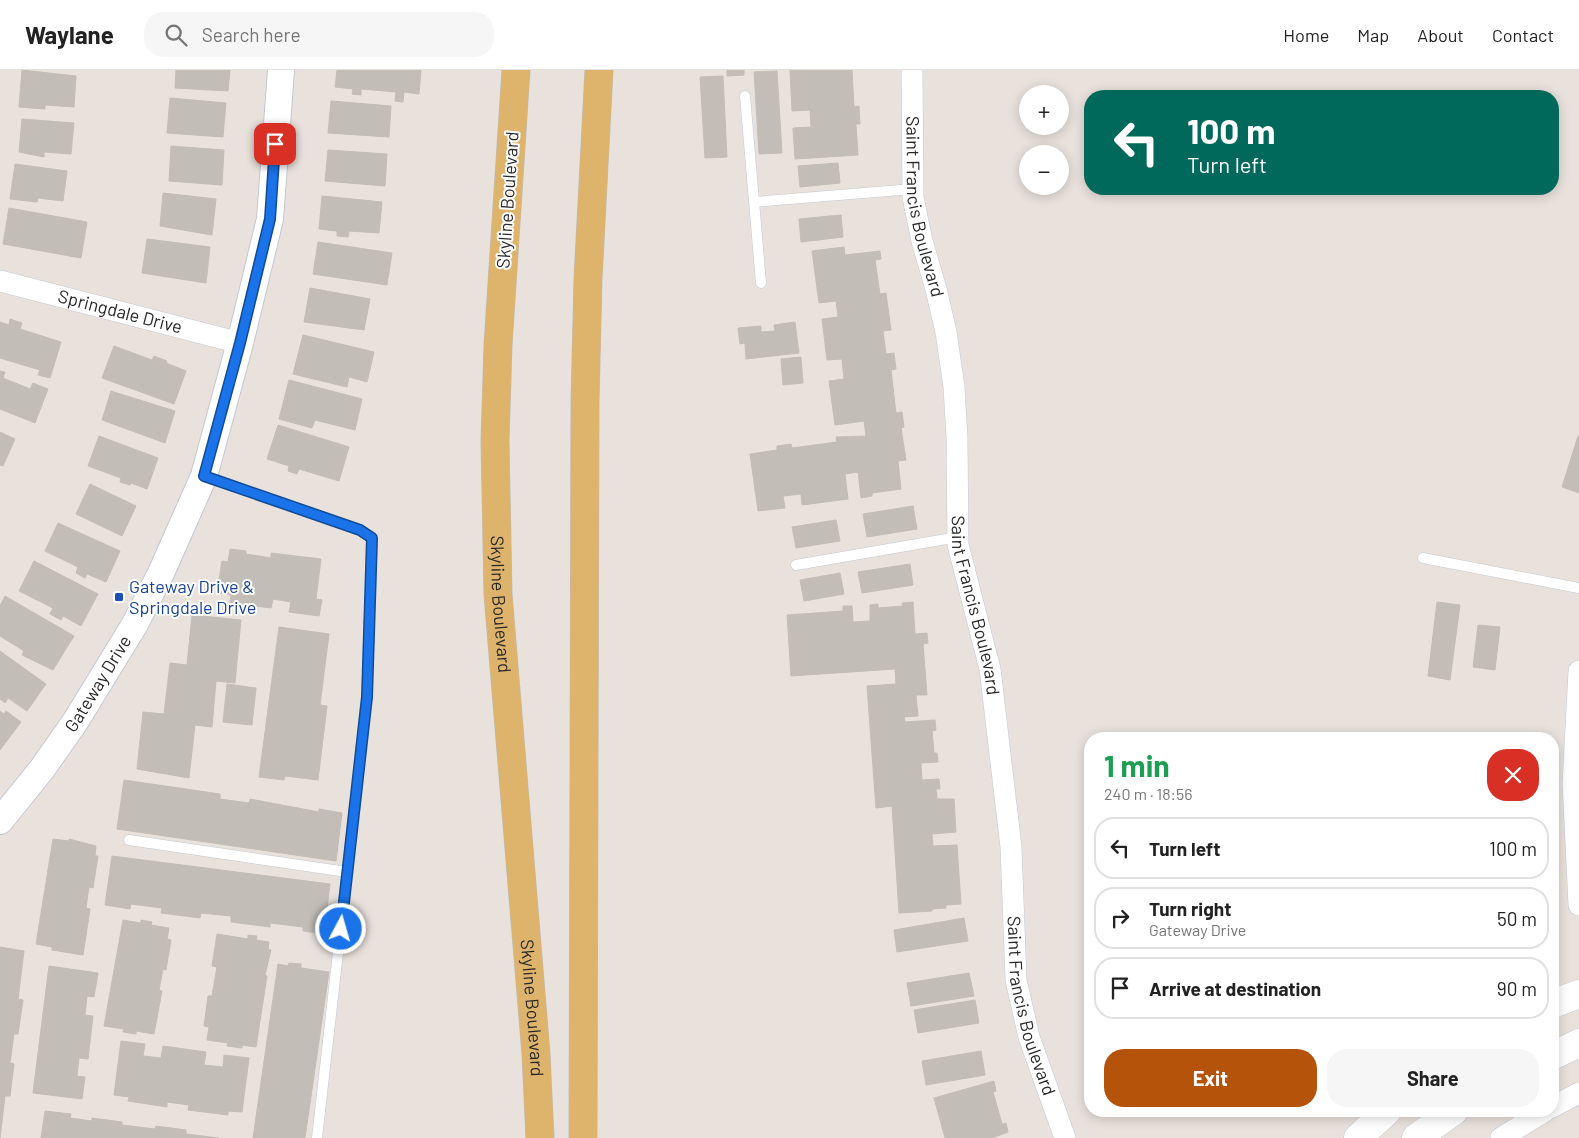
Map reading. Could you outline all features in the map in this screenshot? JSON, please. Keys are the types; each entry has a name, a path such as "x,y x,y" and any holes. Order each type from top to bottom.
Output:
{"main road":[{"name":"Skyline Boulevard","path":"516,70 498,345 495,441 498,585 501,652 534,1026 540,1138"},
{"path":"583,1138 585,393 588,279 599,70"},
{"path":"1559,1001 1579,994"},
{"path":"1559,1053 1579,1043"},
{"path":"1358,1138 1381,1117"},
{"path":"1416,1138 1446,1117"}],"street":[{"name":"Gateway Drive","path":"0,821 42,769 75,722 135,624 165,565 204,476 240,343 270,219 281,70"},
{"name":"Saint Francis Boulevard","path":"912,70 913,190 922,241 936,288 946,332 954,388 957,438 958,537 966,584 981,628 990,669 1011,847 1016,980 1029,1037 1065,1138"},
{"name":"Springdale Drive","path":"0,281 240,343"},
{"path":"1579,671 1573,784 1579,905"},
{"path":"1559,1103 1579,1093"},
{"path":"1502,1138 1535,1117"}],"lane":[{"path":"745,96 761,283"},
{"path":"754,202 913,190"},
{"path":"204,476 360,530 372,538 367,697 317,1138"},
{"path":"796,565 958,537"},
{"path":"1423,558 1579,588"},
{"path":"129,840 347,872"}],"building":[{"path":"22,70 76,76 74,107 45,105 45,109 19,107"},
{"path":"176,70 230,70 228,91 175,88"},
{"path":"337,70 421,70 419,94 404,92 403,102 395,101 396,92 361,89 361,95 352,94 353,89 335,87"},
{"path":"727,70 744,70 744,75 727,76"},
{"path":"790,70 852,70 854,107 859,106 860,124 856,124 858,155 795,159 793,128 811,127 810,110 792,111"},
{"path":"777,71 782,153 759,154 754,72"},
{"path":"723,76 727,157 705,158 700,77"},
{"path":"170,98 226,103 223,137 167,133"},
{"path":"331,101 391,106 389,137 328,133"},
{"path":"22,119 74,123 71,154 44,152 44,157 19,152"},
{"path":"171,146 224,150 222,185 169,181"},
{"path":"328,150 387,154 385,186 325,181"},
{"path":"838,163 840,183 800,187 798,166"},
{"path":"15,164 67,171 63,201 38,198 37,202 10,199"},
{"path":"163,193 216,199 212,235 160,226"},
{"path":"322,196 382,202 379,233 349,231 348,237 337,236 337,231 319,229"},
{"path":"9,208 87,222 81,258 3,244"},
{"path":"841,215 843,237 801,242 799,219"},
{"path":"147,239 210,247 206,283 142,273"},
{"path":"318,242 392,253 387,285 313,274"},
{"path":"844,247 845,255 880,251 881,259 875,260 880,294 886,293 891,330 883,331 886,354 894,353 896,369 891,370 896,413 902,412 904,427 901,428 906,460 898,461 901,489 872,493 872,496 861,498 858,472 845,474 848,499 802,505 801,494 783,496 785,508 758,511 750,454 777,450 777,446 791,444 792,448 837,442 836,437 866,436 864,421 835,425 829,381 844,379 842,359 827,360 822,319 838,317 836,301 819,303 812,251"},
{"path":"310,288 370,299 364,330 304,322"},
{"path":"10,319 22,323 20,329 61,342 50,378 38,375 40,370 0,358 0,322 9,325"},
{"path":"795,322 799,353 746,359 745,343 740,344 738,328 761,326 761,332 775,331 774,325"},
{"path":"303,335 374,352 367,382 349,377 347,387 293,374"},
{"path":"114,346 152,360 154,356 186,371 174,404 102,378"},
{"path":"801,357 803,383 783,385 781,359"},
{"path":"0,371 5,372 3,378 30,389 33,383 48,389 35,423 0,409"},
{"path":"289,380 362,399 355,430 315,420 312,428 279,419"},
{"path":"111,391 175,411 165,443 102,420"},
{"path":"278,425 349,447 339,481 299,469 297,474 288,471 289,466 267,459"},
{"path":"0,432 15,439 3,466 0,465"},
{"path":"99,436 158,458 147,489 131,483 130,485 120,482 121,478 88,466"},
{"path":"1579,436 1579,493 1562,487"},
{"path":"90,484 136,506 122,536 76,514"},
{"path":"913,506 917,529 867,537 863,514"},
{"path":"836,520 840,541 796,548 792,527"},
{"path":"58,523 120,551 106,582 87,574 85,578 76,573 78,567 45,551"},
{"path":"230,549 271,558 271,553 321,559 316,599 322,600 319,616 289,612 291,602 273,599 271,608 230,603 231,595 217,593 222,561 228,562"},
{"path":"34,561 98,594 81,626 63,616 61,620 50,614 53,608 19,591"},
{"path":"910,564 913,585 862,593 858,572"},
{"path":"840,573 844,594 804,601 800,580"},
{"path":"5,596 74,636 53,670 22,655 24,651 0,636 0,606"},
{"path":"913,602 915,634 927,633 928,643 923,644 927,695 916,695 918,716 904,717 905,722 935,720 936,730 932,731 934,753 937,753 938,762 921,763 922,780 939,779 940,789 936,789 937,799 954,799 956,832 932,834 933,846 957,845 961,904 946,905 946,908 932,909 932,911 899,913 892,806 876,808 867,686 896,684 895,669 791,676 787,615 843,611 843,606 852,606 853,622 870,621 870,605 878,604 878,608 903,606 902,603"},
{"path":"1437,602 1460,605 1450,680 1428,676"},
{"path":"192,615 241,620 235,683 216,681 212,727 195,725 189,778 137,769 143,712 164,714 170,663 187,665"},
{"path":"1478,625 1500,627 1495,670 1473,667"},
{"path":"279,627 329,634 320,705 327,706 318,780 285,776 284,780 259,777"},
{"path":"0,651 46,684 27,711 8,698 5,703 0,699"},
{"path":"227,684 256,688 252,725 223,722"},
{"path":"0,711 4,714 6,711 21,722 0,750"},
{"path":"124,780 220,794 220,799 249,803 250,799 319,812 319,809 342,813 336,861 117,829"},
{"path":"53,839 69,841 69,839 96,846 95,856 98,856 93,888 89,887 86,908 90,909 83,955 52,950 52,947 36,944"},
{"path":"112,856 330,884 324,934 303,931 303,927 270,923 270,927 231,922 231,916 201,913 200,918 161,913 162,908 131,904 130,909 105,905"},
{"path":"964,918 968,941 897,952 894,930"},
{"path":"123,920 141,923 141,920 152,922 151,925 169,928 167,939 171,940 166,970 163,969 159,990 162,991 154,1034 136,1031 136,1034 123,1032 124,1029 104,1026"},
{"path":"217,934 248,939 248,935 257,936 256,940 269,942 268,949 271,950 265,975 267,976 256,1047 242,1045 242,1048 227,1046 228,1043 207,1040 209,1027 204,1026 208,996 212,996 217,967 212,966"},
{"path":"0,947 24,951 18,999 23,1000 18,1034 14,1034 10,1063 14,1064 10,1096 5,1096 0,1138"},
{"path":"289,963 301,964 301,968 329,972 305,1138 253,1138 278,964 288,966"},
{"path":"49,966 98,973 94,997 87,996 85,1015 93,1016 88,1059 79,1058 77,1076 85,1077 82,1099 33,1093"},
{"path":"969,973 974,996 911,1006 907,983"},
{"path":"975,1000 979,1023 918,1033 914,1010"},
{"path":"121,1041 145,1044 143,1056 161,1058 163,1046 206,1052 204,1065 223,1067 224,1055 249,1058 242,1112 228,1111 228,1115 188,1110 189,1105 167,1102 167,1107 128,1101 129,1097 114,1095"},
{"path":"981,1051 985,1075 926,1085 922,1061"},
{"path":"994,1081 996,1091 993,1092 1002,1124 1006,1123 1008,1132 992,1138 945,1138 934,1098"},
{"path":"45,1111 71,1114 70,1118 92,1121 92,1118 122,1122 122,1125 155,1129 156,1126 186,1130 186,1134 219,1138 41,1138"}],"place":[{"name":"Gateway Drive & Springdale Drive","path":"119,597"}],"route":[{"path":"275,144 270,219 240,343 204,476 360,530 372,538 367,697 341,929"}]}
